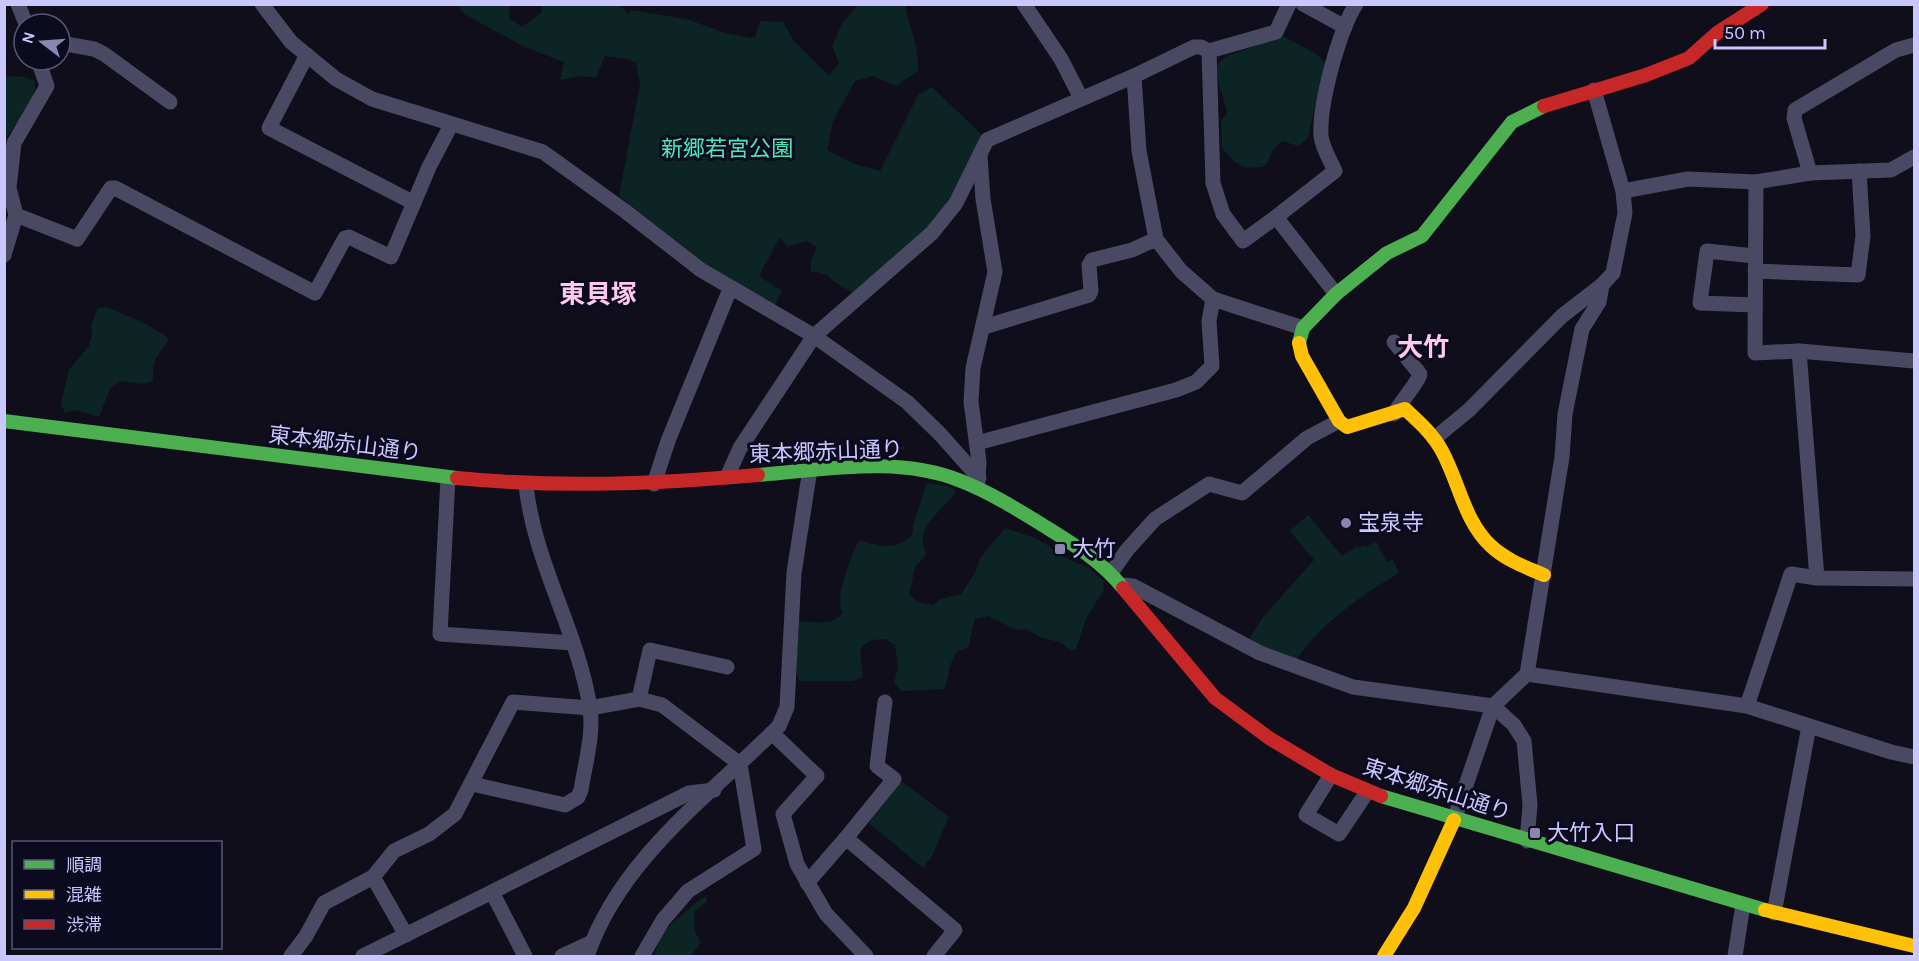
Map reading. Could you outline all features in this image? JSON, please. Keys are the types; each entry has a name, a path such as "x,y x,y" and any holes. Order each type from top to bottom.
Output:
{"street":[{"path":"262,4 291,42 336,79 372,99 543,152 730,289 814,336 907,402 940,434 978,483"},
{"path":"1024,4 1061,58 1081,98"},
{"path":"727,477 740,448 814,336 932,233 956,203 987,140 1134,76 1194,47 1201,47 1209,51 1276,32 1289,4"},
{"path":"1303,4 1345,27"},
{"path":"1209,51 1213,183 1223,214 1243,241 1335,171 1321,139 1321,109 1345,27 1356,4"},
{"path":"1544,575 1516,564 1498,553 1479,532 1452,469 1435,438 1406,409 1347,426 1339,421 1302,356 1299,341 1303,328 1336,294 1387,253 1422,237 1512,122 1549,103 1689,58 1718,33 1762,4"},
{"path":"72,45 94,49 104,54 170,102"},
{"path":"1810,173 1794,118 1795,110 1896,50 1914,45"},
{"path":"307,55 269,128 414,203"},
{"path":"4,255 16,215 9,188 14,143 47,86 42,72"},
{"path":"1134,76 1139,151 1156,239 1181,271 1213,299 1303,328"},
{"path":"1435,438 1469,410 1562,316 1602,285 1613,273 1626,213 1623,191 1594,90"},
{"path":"16,215 77,239 111,188 115,188 315,293 345,238 349,237 391,257 451,125"},
{"path":"978,483 977,442 971,402 973,368 995,272 983,199 980,154"},
{"path":"1623,191 1688,179 1756,182 1810,173 1892,170 1914,157"},
{"path":"1755,305 1700,303 1707,251 1755,263 1858,274 1863,236 1859,171"},
{"path":"1756,182 1755,353 1798,351 1914,361"},
{"path":"1276,217 1336,294"},
{"path":"984,327 1089,295 1091,291 1089,265 1092,260 1132,250 1156,239"},
{"path":"1384,957 1415,909 1454,820 1493,706 1527,674 1562,457 1565,414 1582,328 1599,302 1602,285"},
{"path":"654,484 668,441 730,289"},
{"path":"977,442 1176,390 1196,382 1212,366 1209,321 1213,299"},
{"path":"1394,342 1420,374 1419,381 1402,397 1394,414"},
{"path":"1798,351 1817,578"},
{"name":"東本郷赤山通り","path":"4,421 448,478 526,485 654,484 810,469 905,468 978,483 1083,550 1111,573 1215,698 1269,738 1331,775 1366,792 1454,820 1774,913 1914,946"},
{"path":"1111,573 1127,550 1155,519 1209,484 1242,493 1307,438 1339,421"},
{"path":"562,957 589,950 618,894 642,862 667,833 779,726 787,706 794,573 810,469"},
{"path":"448,478 440,634 573,643"},
{"path":"471,784 565,805 578,797 581,790 591,722 590,708 573,643 543,562 530,517 526,485"},
{"path":"1747,706 1791,574 1817,578 1914,579"},
{"path":"1121,585 1133,586 1260,653 1353,687 1493,706 1514,725 1524,741 1530,805 1527,841"},
{"path":"639,699 650,650 727,667"},
{"path":"1527,674 1747,706 1891,753 1914,757"},
{"path":"291,957 306,936 324,903 373,877 394,851 429,834 455,814 513,702 590,708 639,699 662,705 740,764 754,849 688,891 663,920 642,957"},
{"path":"807,882 894,778 877,766 885,702"},
{"path":"1774,913 1809,726"},
{"path":"772,733 817,776 783,814 797,864 826,914 866,957"},
{"path":"1331,775 1306,815 1339,834 1366,792"},
{"path":"363,957 689,793 714,790"},
{"path":"846,838 955,930 934,957"},
{"path":"373,877 406,935"},
{"path":"492,892 525,957"},
{"path":"1735,957 1743,904"}],"green space":[{"name":"新郷若宮公園","path":"541,4 619,5 630,15 630,10 686,19 726,33 751,38 755,37 760,21 783,22 794,41 829,76 839,63 832,46 842,23 858,5 905,5 916,46 918,71 896,86 873,76 855,81 833,121 827,150 855,164 880,171 918,95 932,87 979,132 984,141 937,224 856,296 828,275 811,271 811,261 817,247 807,241 787,247 780,237 759,276 782,291 774,307 717,273 619,196 640,84 636,63 628,59 605,56 596,78 581,76 560,80 564,62 525,47 464,14 458,5 510,5 509,18 522,27 542,12"},
{"path":"1283,36 1316,54 1325,62 1308,138 1298,146 1282,141 1274,149 1265,166 1245,167 1236,162 1222,148 1221,120 1227,113 1217,79 1216,66 1225,57"},
{"path":"5,76 25,77 35,81 35,89 29,105 5,140"},
{"path":"107,307 148,326 169,339 155,362 153,381 143,384 121,381 110,389 99,417 75,410 65,413 61,404 69,370 89,346 92,334 91,325 98,308"},
{"path":"927,483 948,486 956,491 926,527 923,544 927,554 915,567 909,595 918,602 933,605 941,599 961,594 975,573 980,558 1005,528 1035,538 1049,546 1055,553 1089,568 1104,581 1103,591 1086,619 1076,649 1071,651 1062,643 1040,637 1026,629 1017,630 988,616 975,619 968,648 957,651 951,663 945,689 901,691 894,683 898,668 895,645 886,639 872,640 863,645 860,652 863,677 853,681 799,681 796,668 799,622 829,622 843,613 842,587 859,540 887,546 900,543 912,535"},
{"path":"1308,515 1342,556 1358,546 1366,547 1376,541 1387,562 1393,560 1399,573 1343,611 1318,633 1296,660 1247,642 1263,617 1314,560 1290,531"},
{"path":"901,781 949,817 932,856 923,868 869,823"},
{"path":"707,896 706,902 694,912 695,932 701,942 691,956 654,956 668,927"}],"traffic: fast":[{"path":"1299,343 1303,328 1336,294 1387,253 1422,236 1512,122 1544,106"},
{"path":"4,421 457,478"},
{"path":"758,475 861,466 912,468 937,473 982,490 1012,506 1095,560 1123,588"},
{"path":"1381,796 1765,910"}],"traffic: slow":[{"path":"1299,343 1302,356 1339,421 1347,427 1405,409 1425,428 1438,445 1448,463 1468,513 1482,536 1503,555 1544,575"},
{"path":"1384,956 1414,908 1454,820"},
{"path":"1765,910 1914,946"}],"traffic: jam":[{"path":"1544,106 1646,75 1689,58 1717,33 1762,4"},
{"path":"457,478 533,483 607,484 758,475"},
{"path":"1123,588 1215,698 1269,738 1331,775 1381,796"}],"place":[{"name":"宝泉寺","path":"1346,523"},
{"name":"大竹","path":"1060,549"},
{"name":"大竹入口","path":"1535,833"}],"district":[{"name":"東貝塚","path":"598,294"},
{"name":"大竹","path":"1423,347"}]}
